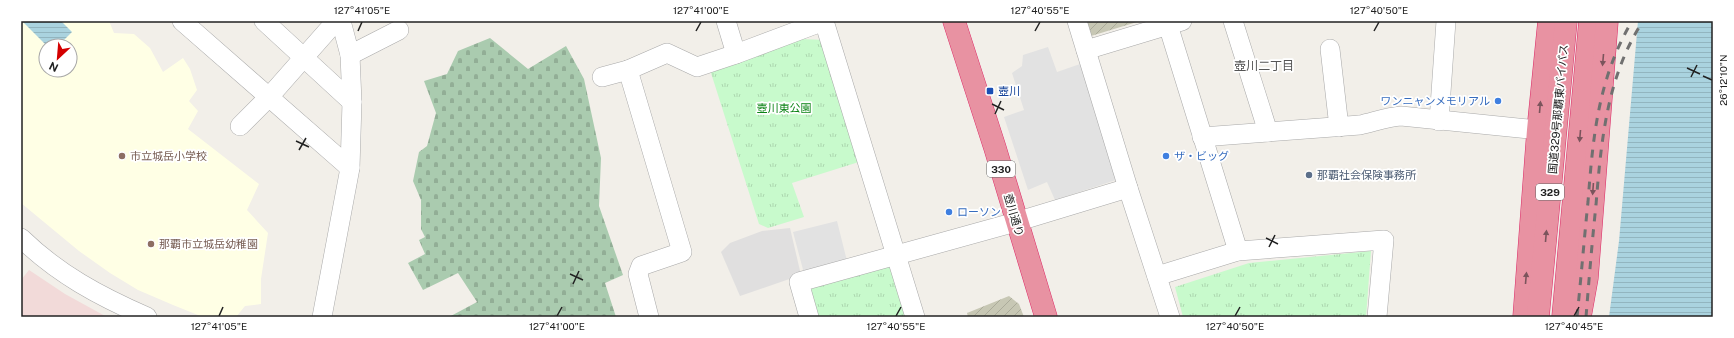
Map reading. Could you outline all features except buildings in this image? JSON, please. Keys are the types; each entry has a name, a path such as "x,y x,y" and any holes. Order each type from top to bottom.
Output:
{"highway":[{"name":"壺川通り","path":"954,21 1046,317"},
{"path":"1524,317 1538,130 1549,21"},
{"name":"国道329号那覇東バイパス","path":"1538,317 1566,21"},
{"name":"329","path":"1562,317 1590,21"},
{"path":"1580,317 1587,278 1606,21"}],"street":[{"path":"182,21 350,168"},
{"path":"264,21 304,56 352,102"},
{"path":"240,126 269,98 336,21"},
{"path":"322,317 350,168 352,102 350,55 342,21"},
{"path":"726,21 736,54"},
{"path":"602,76 628,70 667,53 697,67 824,21 915,317"},
{"path":"1077,21 1128,188 1170,317"},
{"path":"1234,21 1268,132"},
{"path":"1439,121 1446,21"},
{"path":"1086,50 1175,23 1202,137 1238,251"},
{"path":"350,55 399,30"},
{"path":"1330,49 1339,127"},
{"path":"628,70 682,252 641,266 638,274 649,317"},
{"path":"1202,137 1360,125 1376,122 1388,117 1401,116 1538,130"},
{"path":"809,317 799,282 1016,222 1128,188"},
{"path":"21,238 50,265 112,301 147,317"},
{"path":"1157,276 1238,251 1384,240 1377,317"}],"shaded area":[{"name":"市立城岳小学校","path":"21,21 109,21 114,33 134,34 150,48 163,72 183,58 190,69 197,90 189,101 198,111 188,129 259,184 247,210 268,233 261,279 261,304 245,306 236,317 203,317 173,305 138,290 110,273 79,251 21,203"},
{"path":"1087,21 1137,21 1137,22 1091,36"},
{"path":"1048,47 1057,72 1083,63 1119,179 1055,200 1047,182 1028,190 1004,117 1024,110 1012,73 1022,66 1023,55"},
{"path":"837,221 848,265 805,277 793,232"},
{"path":"790,228 801,275 740,296 721,252 730,243 762,231"},
{"path":"29,270 65,294 107,317 21,317 21,280"},
{"path":"1009,296 1019,304 1024,317 968,317 967,313"}],"green space":[{"path":"490,38 528,69 566,46 584,79 601,158 599,206 623,275 605,283 616,317 449,317 477,302 458,273 423,290 408,263 425,254 419,240 425,237 421,229 421,200 413,181 419,152 427,146 436,113 424,81 447,74 458,51"},
{"name":"壺川東公園","path":"800,39 826,40 862,161 792,183 804,217 768,228 759,224 711,73 712,67"},
{"path":"1371,251 1366,317 1183,317 1175,287 1249,263"},
{"path":"884,264 893,269 907,317 814,317 810,288"}],"water":[{"path":"22,21 61,21 72,32 66,38 39,38"},
{"path":"1638,21 1713,21 1713,317 1609,317 1619,241"}],"railway":[{"path":"1577,317 1592,154 1599,108 1611,64 1632,21"},
{"path":"1586,317 1600,157 1608,110 1621,64 1643,21"}],"place":[{"name":"壺川","path":"990,91"},
{"name":"ワンニャンメモリアル","path":"1498,101"},
{"name":"市立城岳小学校","path":"122,156"},
{"name":"ザ・ビッグ","path":"1166,156"},
{"name":"那覇社会保険事務所","path":"1309,175"},
{"name":"ローソン","path":"949,212"},
{"name":"那覇市立城岳幼稚園","path":"151,244"}],"district":[{"name":"壺川二丁目","path":"1264,66"}]}
